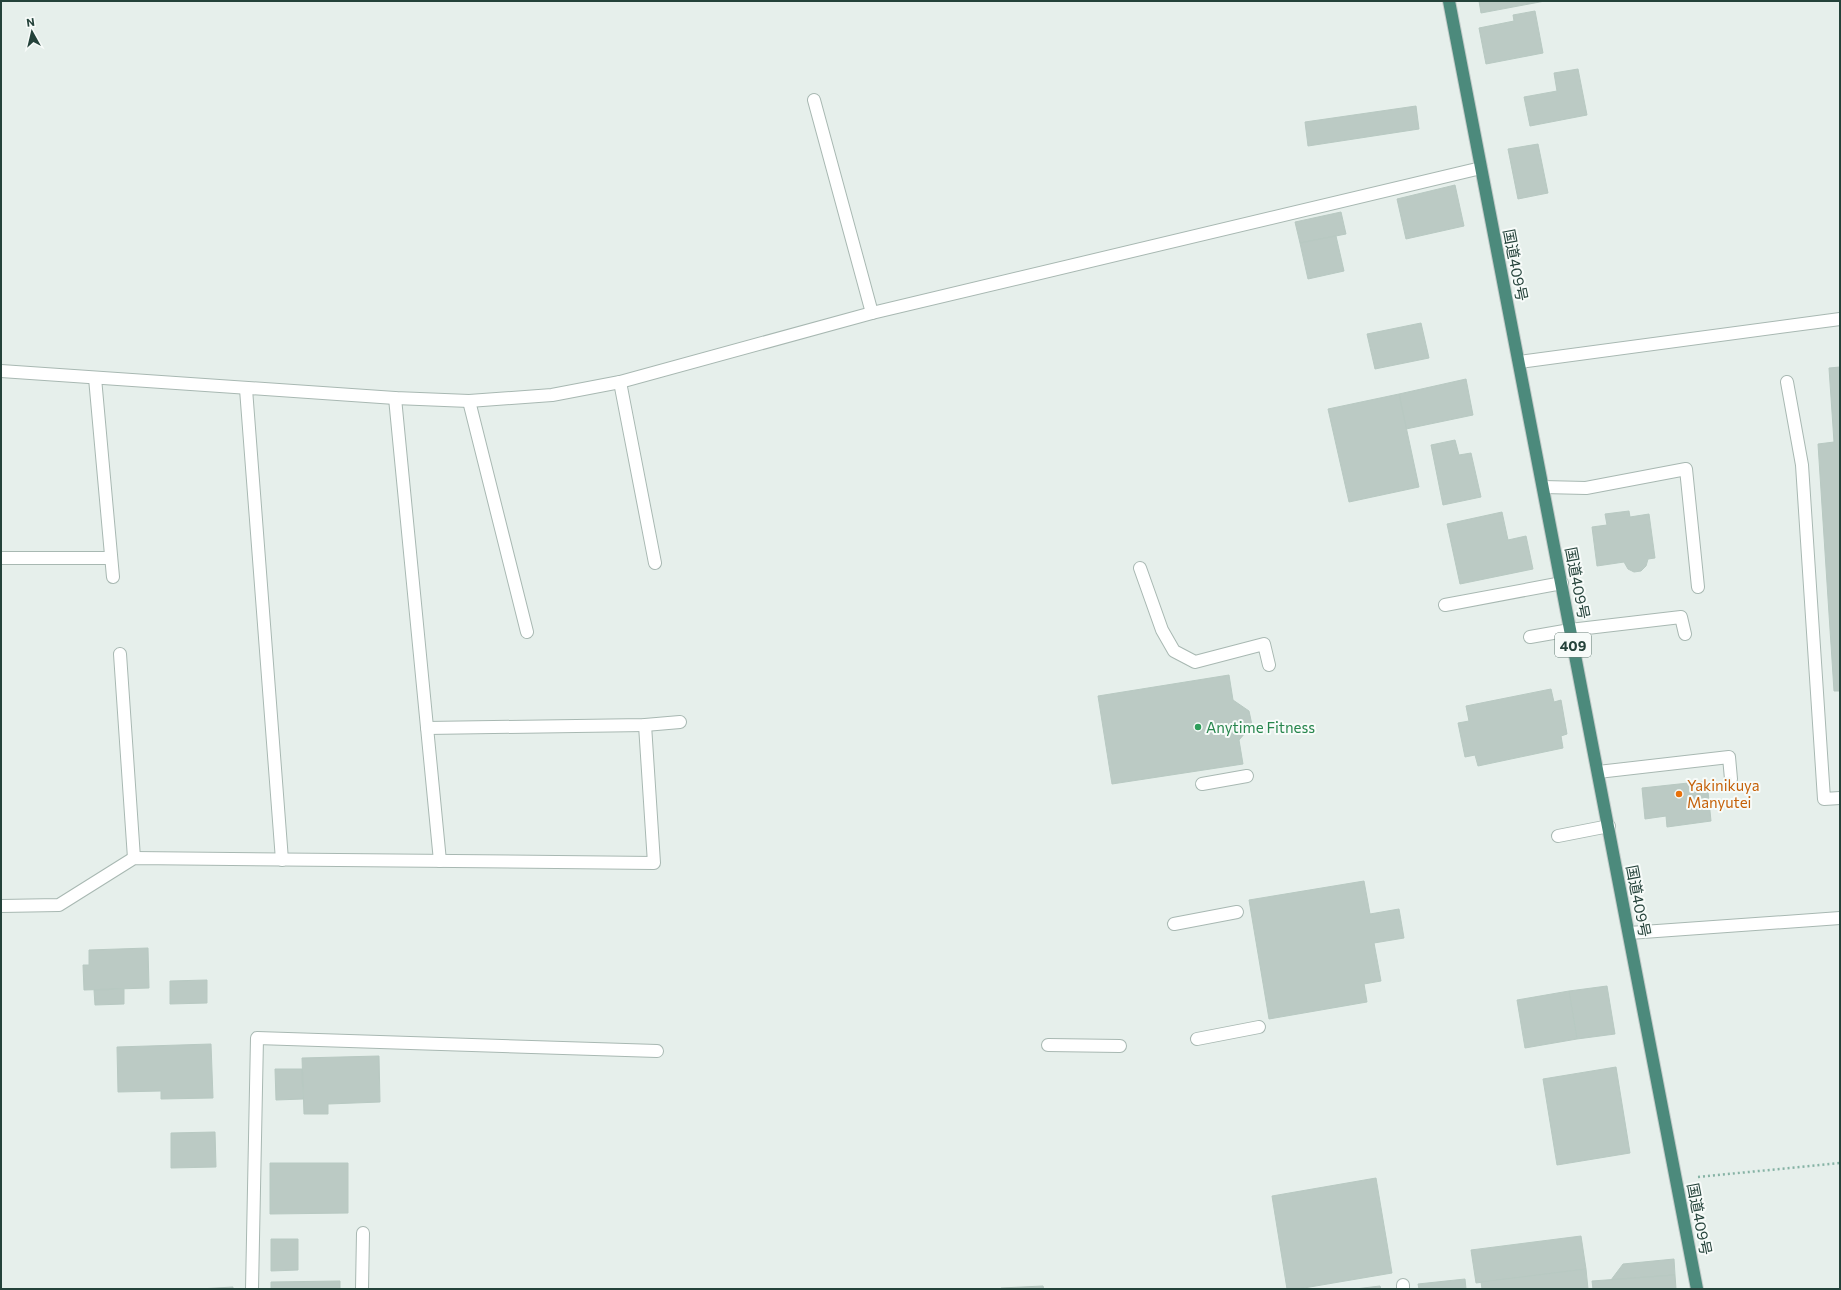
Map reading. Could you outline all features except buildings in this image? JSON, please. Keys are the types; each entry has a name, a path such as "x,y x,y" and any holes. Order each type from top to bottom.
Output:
{"highway":[{"name":"国道409号","path":"1449,1 1697,1289"}],"street":[{"path":"814,100 872,313"},
{"path":"1,371 246,389 395,398 469,401 552,395 620,382 872,313 1481,168"},
{"path":"1519,362 1840,319"},
{"path":"95,378 112,577"},
{"path":"620,382 656,563"},
{"path":"1787,382 1802,465 1824,799 1840,798"},
{"path":"246,389 282,860"},
{"path":"395,398 440,861"},
{"path":"469,401 527,632"},
{"path":"1543,487 1586,488 1686,469 1698,587"},
{"path":"1,558 111,558"},
{"path":"1140,568 1162,630 1174,651 1196,662 1264,644 1269,665"},
{"path":"1445,605 1562,583"},
{"path":"1530,637 1570,630 1681,617 1685,634"},
{"path":"120,654 134,858"},
{"path":"427,728 645,725 680,722"},
{"path":"1,906 59,905 134,858 654,863 645,725"},
{"path":"1598,772 1728,757 1731,779"},
{"path":"1202,784 1247,776"},
{"path":"1558,836 1609,826"},
{"path":"1174,924 1237,912"},
{"path":"1629,933 1840,918"},
{"path":"1197,1038 1259,1027"},
{"path":"252,1289 257,1038 657,1051"},
{"path":"1048,1045 1120,1046"},
{"path":"362,1289 363,1233"}],"path":[{"path":"1676,1180 1840,1163"}],"place":[{"name":"Anytime Fitness","path":"1198,727"},
{"name":"Yakinikuya Manyutei","path":"1679,794"}]}
